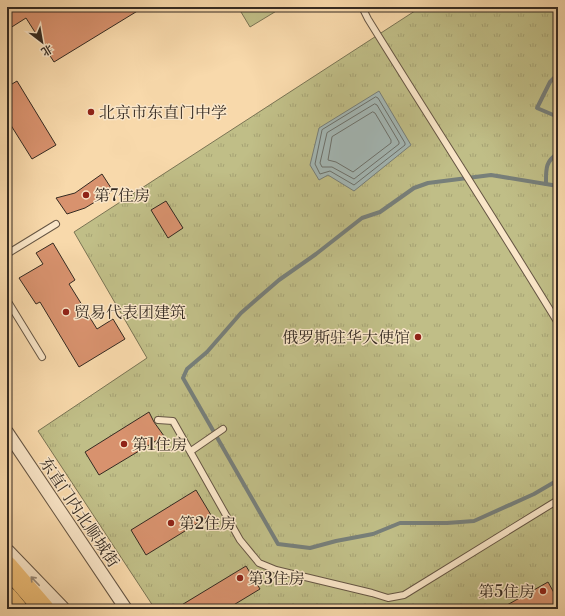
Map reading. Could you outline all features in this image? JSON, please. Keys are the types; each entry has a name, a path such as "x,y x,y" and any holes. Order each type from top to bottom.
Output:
{"highway":[{"path":"7,566 44,609"},
{"path":"7,597 17,609"}],"street":[{"name":"东直门内北顺城街","path":"7,432 126,609"},
{"path":"7,552 62,609"}],"lane":[{"path":"362,7 461,170 480,196 558,323"},
{"path":"7,254 56,224"},
{"path":"8,305 42,357"},
{"path":"158,420 173,421 240,540 259,563 276,570 388,598 404,595 558,500"},
{"path":"191,451 222,429"}],"green space":[{"path":"238,7 283,7 250,27"},
{"path":"421,7 558,7 558,609 155,609 38,431 147,358 74,232"}],"water":[{"path":"379,91 411,145 354,191 328,175 319,180 310,165 319,128"}],"building":[{"path":"7,7 144,7 54,62 26,18 7,30"},
{"path":"17,81 56,145 32,159 7,119 7,87"},
{"name":"第7住房","path":"102,174 113,191 85,208 67,214 56,198 75,193"},
{"path":"166,201 183,228 168,238 151,210"},
{"name":"贸易代表团建筑","path":"53,243 75,280 69,284 97,329 113,319 125,339 79,367 40,302 36,304 19,278 43,264 36,253"},
{"name":"第1住房","path":"149,412 164,436 99,475 85,452"},
{"name":"第2住房","path":"196,490 211,515 146,555 131,530"},
{"name":"第3住房","path":"246,566 260,589 227,609 175,609"},
{"name":"第5住房","path":"548,582 558,600 558,606 552,609 500,609"}],"waterway":[{"path":"558,74 550,82 537,108 558,117"},
{"path":"546,184 548,163 558,153"},
{"path":"558,186 491,175 428,183 414,188 380,212 362,218 316,254 279,280 241,313 207,352 187,369 183,378 278,544 310,548 373,534 400,523 447,523 474,521 534,494 558,480"}],"place":[{"name":"北京市东直门中学","path":"91,112"},
{"name":"第7住房","path":"86,195"},
{"name":"贸易代表团建筑","path":"66,312"},
{"name":"俄罗斯驻华大使馆","path":"418,337"},
{"name":"第1住房","path":"124,444"},
{"name":"第2住房","path":"171,523"},
{"name":"第3住房","path":"240,578"},
{"name":"第5住房","path":"543,591"}]}
